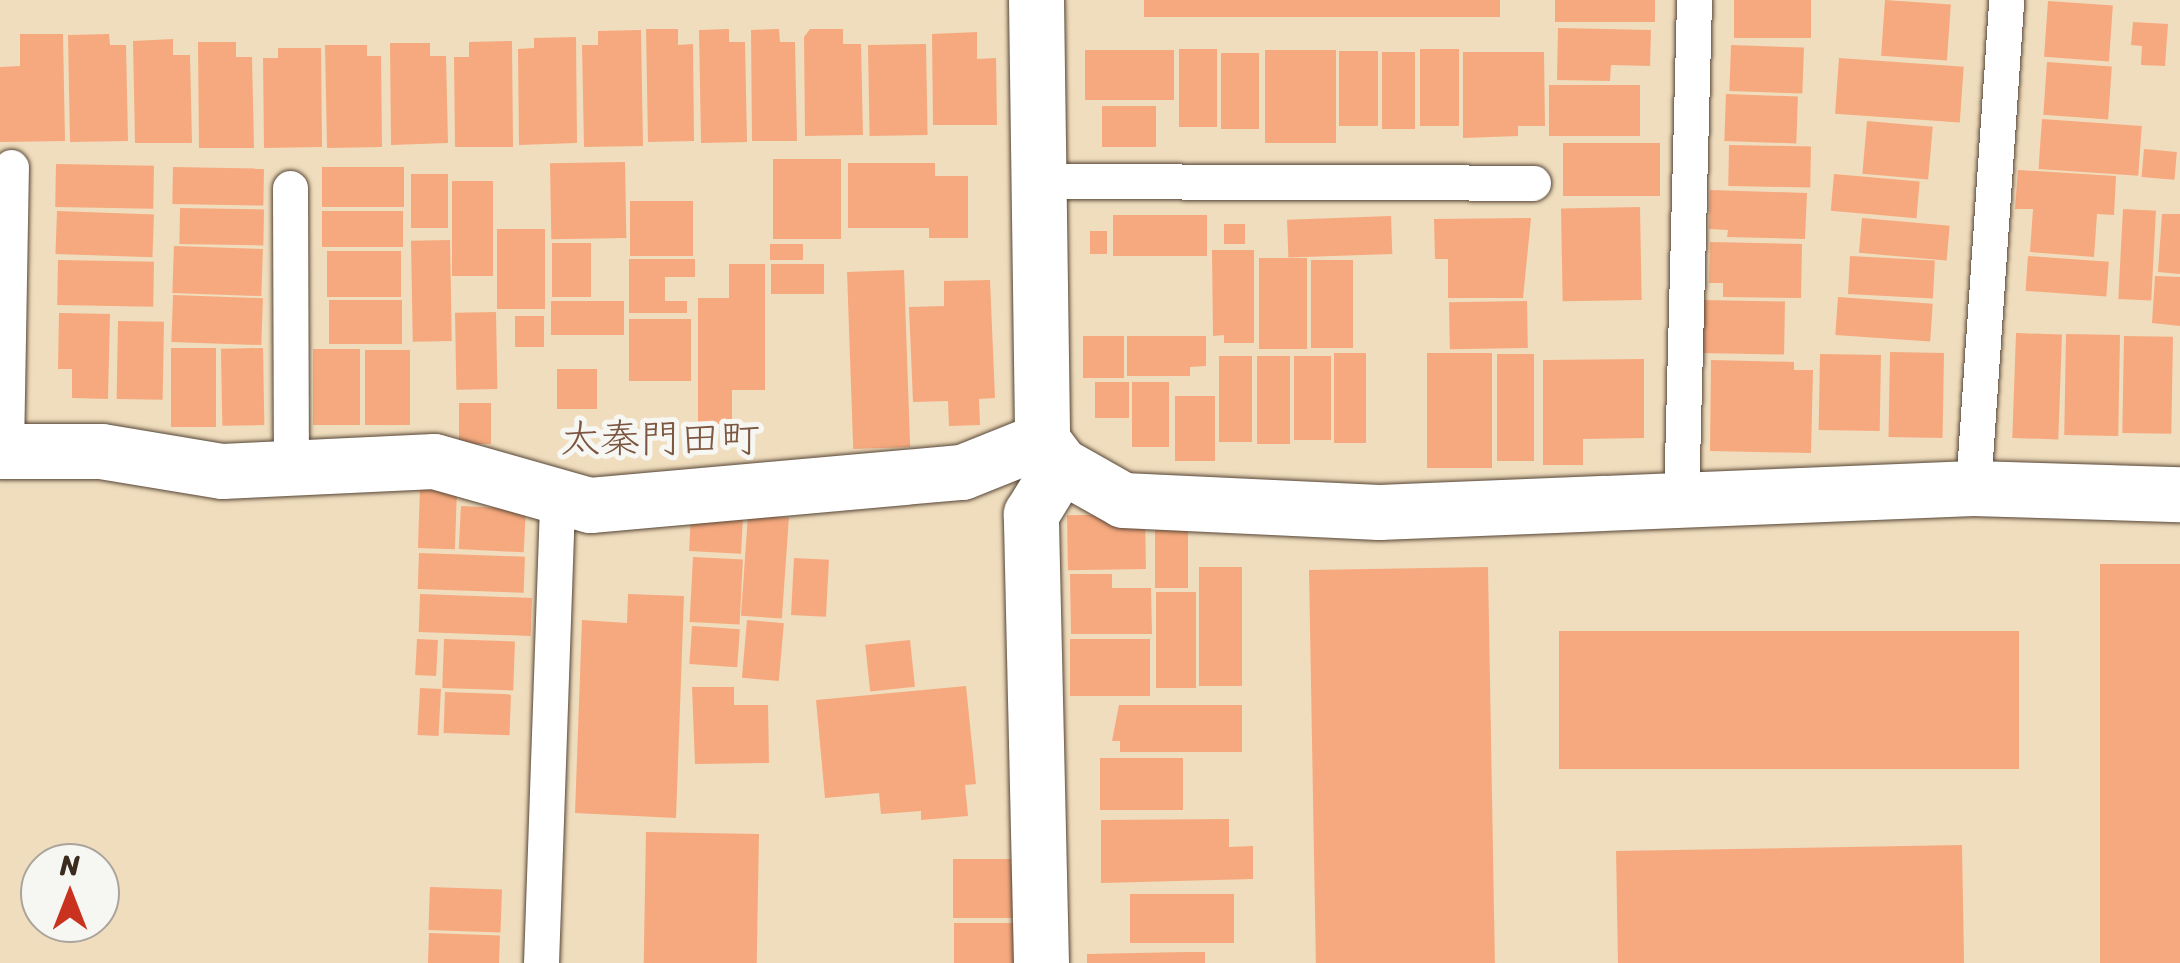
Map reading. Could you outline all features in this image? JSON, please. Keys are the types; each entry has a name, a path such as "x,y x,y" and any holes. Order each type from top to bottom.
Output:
{"street":[{"path":"1036,0 1038,181 1052,453 1032,514 1041,963"},
{"path":"3,451 101,451 222,471 434,462 590,505 962,472 1052,453 1123,500 1379,512 1973,488 2180,494"}],"lane":[{"path":"1681,501 1694,0"},
{"path":"1973,488 2006,0"},
{"path":"3,451 11,167"},
{"path":"1038,181 1532,183"},
{"path":"290,188 291,468"},
{"path":"541,963 557,498"}],"building":[{"path":"1144,0 1500,0 1500,17 1144,17"},
{"path":"1555,0 1655,0 1655,22 1555,22"},
{"path":"1734,0 1811,0 1811,38 1734,38"},
{"path":"1885,0 1951,5 1947,60 1881,56"},
{"path":"2048,1 2113,6 2109,61 2044,57"},
{"path":"2133,22 2168,24 2165,66 2141,65 2142,46 2131,45"},
{"path":"1558,28 1651,30 1650,66 1611,65 1610,81 1557,80"},
{"path":"646,29 678,29 678,45 693,44 694,141 648,142"},
{"path":"729,29 729,42 745,42 747,142 701,143 699,30"},
{"path":"779,29 780,42 795,42 797,141 752,141 751,30"},
{"path":"810,29 843,29 843,44 861,44 863,135 805,136 804,37"},
{"path":"641,30 643,146 584,147 582,45 598,45 598,31"},
{"path":"977,32 977,59 996,58 997,125 933,125 932,34"},
{"path":"20,34 63,34 65,141 0,142 0,67 20,66"},
{"path":"109,34 110,45 126,45 128,141 70,142 68,35"},
{"path":"576,37 577,143 519,145 518,49 534,48 534,38"},
{"path":"173,39 173,55 190,55 192,143 135,143 133,41"},
{"path":"512,41 513,147 455,147 454,57 469,57 469,42"},
{"path":"198,42 236,42 236,57 252,57 254,148 199,148"},
{"path":"390,43 430,43 430,56 446,56 448,143 391,145"},
{"path":"926,44 928,135 870,136 868,45"},
{"path":"325,45 367,45 367,56 381,56 382,147 327,148"},
{"path":"1731,45 1804,48 1802,94 1729,91"},
{"path":"278,48 321,48 322,147 264,148 263,58 278,58"},
{"path":"1179,49 1217,49 1217,127 1179,127"},
{"path":"1420,49 1459,49 1459,126 1420,126"},
{"path":"1085,50 1174,50 1174,100 1085,100"},
{"path":"1265,50 1336,50 1336,143 1265,143"},
{"path":"1339,51 1378,51 1378,126 1339,126"},
{"path":"1382,52 1415,52 1415,129 1382,129"},
{"path":"1463,52 1544,52 1545,126 1518,126 1518,136 1463,138"},
{"path":"1221,53 1259,53 1259,129 1221,129"},
{"path":"1839,58 1964,67 1960,123 1835,114"},
{"path":"2047,62 2112,67 2108,119 2043,115"},
{"path":"1549,85 1640,85 1640,136 1549,136"},
{"path":"1726,94 1798,97 1796,143 1724,141"},
{"path":"1102,106 1156,106 1156,147 1102,147"},
{"path":"2042,119 2142,126 2138,176 2039,169"},
{"path":"1867,121 1933,127 1928,180 1862,174"},
{"path":"1563,143 1660,143 1660,196 1563,196"},
{"path":"1729,145 1811,146 1810,187 1728,186"},
{"path":"2144,149 2177,152 2174,180 2142,177"},
{"path":"773,159 841,159 841,239 773,239"},
{"path":"625,162 626,238 551,239 550,163"},
{"path":"848,163 935,163 935,176 968,176 968,238 929,238 929,228 848,228"},
{"path":"56,164 154,166 153,209 55,207"},
{"path":"173,167 264,169 263,206 172,204"},
{"path":"322,167 404,167 404,207 322,207"},
{"path":"2018,170 2116,176 2114,215 2097,214 2094,257 2030,252 2033,209 2015,209"},
{"path":"411,174 448,174 448,228 411,228"},
{"path":"1834,174 1920,181 1916,218 1831,211"},
{"path":"452,181 493,181 493,276 452,276"},
{"path":"1710,190 1807,193 1805,239 1727,237 1728,230 1709,229"},
{"path":"630,201 693,201 693,256 630,256"},
{"path":"1640,207 1642,300 1563,301 1561,208"},
{"path":"180,208 264,209 263,245 179,244"},
{"path":"2123,209 2156,211 2151,301 2118,299"},
{"path":"57,211 154,214 152,257 55,254"},
{"path":"322,211 403,211 403,247 322,247"},
{"path":"2162,214 2180,214 2180,274 2158,272"},
{"path":"1113,215 1207,215 1207,256 1113,256"},
{"path":"1391,216 1392,254 1288,258 1287,220"},
{"path":"1531,218 1523,298 1448,298 1448,259 1435,259 1434,219"},
{"path":"1862,218 1950,226 1947,261 1859,253"},
{"path":"1224,224 1245,224 1245,244 1224,244"},
{"path":"497,229 545,229 545,309 497,309"},
{"path":"1090,231 1107,231 1107,254 1090,254"},
{"path":"450,240 452,341 413,342 411,241"},
{"path":"1710,242 1802,244 1801,298 1723,297 1723,283 1709,283"},
{"path":"552,243 591,243 591,297 552,297"},
{"path":"770,244 803,244 803,260 770,260"},
{"path":"174,246 263,249 261,296 172,293"},
{"path":"1212,250 1254,250 1254,343 1224,343 1224,335 1213,336"},
{"path":"327,251 401,251 401,297 327,297"},
{"path":"1850,256 1935,260 1933,298 1848,294"},
{"path":"2028,256 2109,262 2106,297 2026,291"},
{"path":"1259,258 1307,258 1307,349 1259,349"},
{"path":"629,259 695,259 695,277 665,277 665,301 687,301 687,313 629,313"},
{"path":"58,260 154,262 153,307 57,305"},
{"path":"1311,260 1353,260 1353,348 1311,348"},
{"path":"729,264 765,264 765,390 732,390 732,424 698,424 698,298 729,298"},
{"path":"771,264 824,264 824,294 771,294"},
{"path":"904,270 910,447 853,449 847,272"},
{"path":"2155,276 2180,277 2180,326 2152,323"},
{"path":"990,280 995,398 979,399 980,425 949,426 948,401 913,402 909,307 944,306 944,281"},
{"path":"173,295 263,298 261,345 171,342"},
{"path":"1838,297 1933,304 1930,342 1835,335"},
{"path":"329,300 402,300 402,344 329,344"},
{"path":"1701,300 1785,301 1784,354 1700,353"},
{"path":"551,301 624,301 624,335 551,335"},
{"path":"1527,301 1528,348 1450,349 1449,302"},
{"path":"496,312 497,389 456,390 455,313"},
{"path":"59,313 110,314 108,399 72,398 72,369 58,369"},
{"path":"515,316 544,316 544,347 515,347"},
{"path":"629,319 691,319 691,381 629,381"},
{"path":"118,321 164,322 163,400 117,399"},
{"path":"2016,333 2062,335 2058,440 2012,438"},
{"path":"2066,334 2120,335 2118,436 2064,435"},
{"path":"1083,336 1124,336 1124,378 1083,378"},
{"path":"1127,336 1206,336 1206,366 1190,367 1190,376 1127,376"},
{"path":"2124,336 2173,337 2171,434 2122,433"},
{"path":"171,348 216,348 216,427 171,427"},
{"path":"263,348 264,425 222,426 221,349"},
{"path":"313,349 360,349 360,425 313,425"},
{"path":"365,350 410,350 410,425 365,425"},
{"path":"1890,352 1944,353 1943,438 1889,437"},
{"path":"1334,353 1366,353 1366,443 1334,443"},
{"path":"1427,353 1492,353 1492,468 1427,468"},
{"path":"1497,354 1534,354 1534,461 1497,461"},
{"path":"1820,354 1881,355 1880,431 1819,430"},
{"path":"1219,356 1252,356 1252,442 1219,442"},
{"path":"1257,356 1290,356 1290,444 1257,444"},
{"path":"1294,356 1331,356 1331,440 1294,440"},
{"path":"1644,359 1644,438 1583,439 1583,465 1543,465 1543,360"},
{"path":"1711,360 1794,362 1794,370 1813,370 1811,453 1710,451"},
{"path":"557,369 597,369 597,409 557,409"},
{"path":"1095,382 1129,382 1129,418 1095,418"},
{"path":"1132,382 1169,382 1169,447 1132,447"},
{"path":"1175,396 1215,396 1215,461 1175,461"},
{"path":"459,403 491,403 491,444 459,444"},
{"path":"420,488 457,489 455,549 418,548"},
{"path":"461,506 526,509 524,552 459,549"},
{"path":"1145,514 1146,569 1068,570 1067,515"},
{"path":"691,515 743,518 741,554 689,551"},
{"path":"748,515 789,518 782,619 741,616"},
{"path":"1155,523 1188,523 1188,588 1155,588"},
{"path":"419,553 525,557 524,593 418,589"},
{"path":"693,557 743,560 740,625 690,622"},
{"path":"794,558 829,560 826,617 791,615"},
{"path":"2100,564 2180,564 2180,963 2100,963"},
{"path":"1199,567 1242,567 1242,686 1199,686"},
{"path":"1488,567 1495,963 1316,963 1309,570"},
{"path":"1070,574 1112,574 1112,588 1151,588 1152,634 1071,634"},
{"path":"1156,592 1196,592 1196,688 1156,688"},
{"path":"420,594 532,598 531,636 419,632"},
{"path":"628,594 684,596 676,818 575,813 582,620 627,623"},
{"path":"747,620 784,623 779,681 742,678"},
{"path":"692,626 740,629 737,667 689,664"},
{"path":"1559,631 2019,631 2019,769 1559,769"},
{"path":"417,639 438,640 436,676 415,675"},
{"path":"444,639 515,641 513,690 442,688"},
{"path":"1070,639 1150,639 1150,696 1070,696"},
{"path":"910,640 915,687 870,691 865,645"},
{"path":"966,686 976,784 965,785 968,816 921,820 921,811 881,814 879,793 825,798 816,700"},
{"path":"692,687 734,687 734,705 768,705 769,763 695,764"},
{"path":"420,688 441,689 439,736 418,735"},
{"path":"445,692 511,694 510,735 444,733"},
{"path":"1119,705 1242,705 1242,752 1120,752 1120,741 1112,741"},
{"path":"1100,758 1183,758 1183,810 1100,810"},
{"path":"1229,819 1229,847 1253,846 1253,879 1101,883 1101,820"},
{"path":"646,832 759,834 757,963 644,963"},
{"path":"1962,845 1964,963 1618,963 1616,851"},
{"path":"953,859 1019,859 1019,918 953,918"},
{"path":"430,887 502,890 500,932 428,930"},
{"path":"1130,894 1234,894 1234,943 1130,943"},
{"path":"954,923 1018,923 1018,963 954,963"},
{"path":"429,933 500,935 499,963 428,963"},
{"path":"1205,952 1205,963 1087,963 1087,954"}],"district":[{"name":"太秦門田町","path":"660,439"}]}
